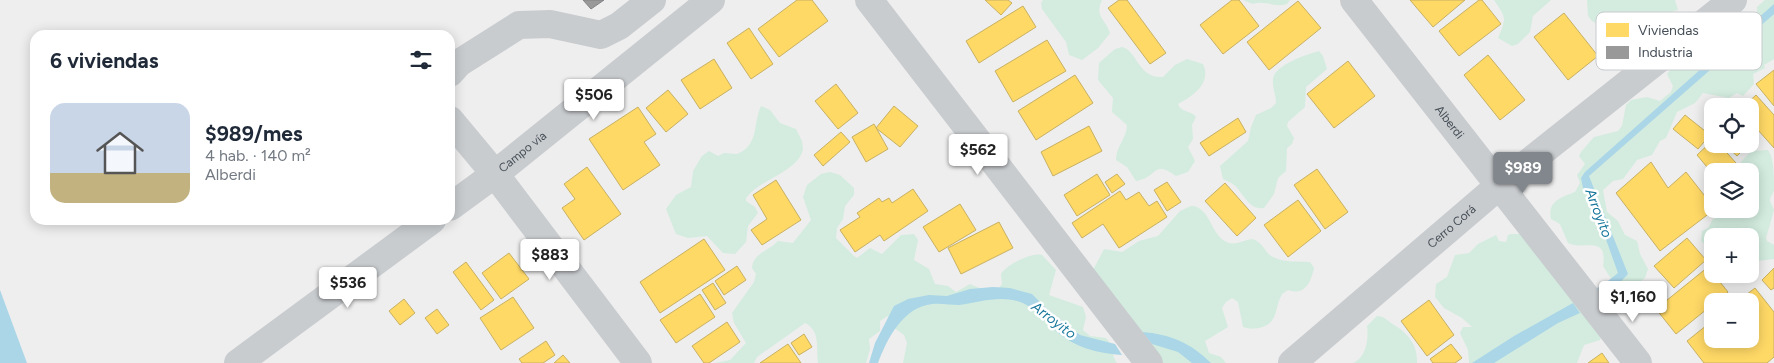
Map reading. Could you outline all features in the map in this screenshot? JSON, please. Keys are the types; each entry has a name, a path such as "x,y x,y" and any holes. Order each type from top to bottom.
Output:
{"street":[{"name":"Campo vía","path":"455,203 495,174 711,0"},
{"path":"869,0 1146,358"},
{"name":"Alberdi","path":"1354,0 1638,363"},
{"name":"Cerro Corá","path":"1718,12 1733,0"},
{"path":"455,67 519,25 550,24 601,35 619,26 646,5 662,39"},
{"name":"Cerro Corá","path":"1292,363 1500,185 1645,70"},
{"path":"455,126 495,174 638,363"},
{"path":"238,363 425,225"}],"green space":[{"path":"1043,0 1102,0 1099,10 1110,33 1098,48 1082,60 1069,55 1066,42 1042,9 1041,3"},
{"path":"1243,0 1290,0 1287,4 1278,5 1253,4"},
{"path":"1494,0 1551,0 1533,16 1530,32 1518,44 1512,46 1498,38 1504,18"},
{"path":"1587,0 1675,0 1678,10 1670,12 1596,12 1596,23 1588,16"},
{"path":"1765,0 1774,0 1774,59 1764,65 1765,68 1762,70 1762,12 1757,12 1757,7"},
{"path":"1122,47 1131,53 1148,74 1155,76 1163,77 1175,65 1187,59 1203,64 1205,77 1200,88 1178,104 1181,109 1192,113 1196,117 1192,125 1193,139 1188,147 1195,161 1188,172 1176,176 1168,171 1159,169 1148,177 1136,181 1127,167 1116,160 1127,125 1112,112 1113,98 1098,80 1099,63 1115,49"},
{"path":"1319,51 1323,56 1327,69 1306,87 1305,107 1288,122 1287,126 1294,138 1292,144 1287,148 1286,171 1278,178 1274,194 1264,208 1254,207 1234,185 1223,179 1220,166 1248,141 1256,115 1271,108 1276,103 1273,79 1279,69 1292,61"},
{"path":"1670,70 1761,70 1753,74 1754,84 1743,96 1737,93 1729,98 1703,93 1695,103 1677,112 1666,138 1660,141 1652,155 1637,160 1623,179 1613,181 1603,190 1607,212 1618,221 1625,235 1637,241 1640,254 1648,269 1645,278 1631,288 1615,285 1603,266 1604,256 1602,250 1598,247 1568,243 1560,224 1551,219 1551,208 1557,201 1575,192 1580,183 1577,175 1585,164 1579,156 1581,152 1594,137 1618,131 1622,126 1626,105 1631,100 1647,97 1660,101 1671,92 1673,86 1667,74"},
{"path":"761,106 770,110 780,123 796,129 802,141 803,150 793,165 752,191 746,198 746,201 755,207 758,213 748,226 746,242 735,254 723,253 707,236 688,238 676,234 666,209 676,195 691,187 693,171 702,156 709,151 718,156 724,153 737,154 749,146"},
{"path":"1768,150 1773,168 1774,190 1770,201 1774,210 1766,238 1767,241 1774,245 1774,259 1759,261 1759,228 1708,228 1715,218 1759,218 1759,163 1740,163 1749,153 1759,153 1759,151"},
{"path":"830,172 840,175 854,188 854,195 845,206 843,219 837,228 836,238 857,258 870,248 882,254 901,235 914,234 918,240 914,260 929,269 935,284 948,286 956,292 970,284 983,289 996,289 1002,284 1001,274 1008,267 1026,257 1042,255 1056,270 1049,295 1083,307 1086,317 1083,330 1090,336 1106,338 1117,363 903,363 907,343 904,335 893,327 888,316 880,321 880,331 869,339 870,349 866,363 818,363 816,335 810,326 805,323 757,357 754,363 715,363 730,360 746,343 734,323 732,313 754,282 756,274 752,268 755,259 778,241 793,243 811,220 803,197 807,185 821,174"},
{"path":"1191,206 1198,207 1203,211 1223,240 1229,243 1238,243 1252,239 1256,240 1273,257 1287,261 1310,262 1314,268 1309,283 1303,289 1299,291 1288,290 1282,294 1273,319 1265,326 1252,329 1243,327 1238,302 1232,298 1226,302 1222,308 1228,327 1205,341 1209,353 1221,357 1226,363 1154,363 1136,332 1129,314 1092,272 1104,249 1122,252 1139,241 1158,236 1180,211"},
{"path":"1704,230 1704,243 1701,241 1702,231"},
{"path":"1521,234 1601,337 1600,340 1584,345 1577,363 1469,363 1468,350 1460,333 1463,327 1472,327 1462,318 1444,308 1435,297 1436,284 1447,277 1455,255 1469,253 1478,244 1496,235 1499,241 1506,242 1508,235"},
{"path":"1377,316 1386,319 1408,336 1416,351 1417,363 1353,363 1364,353 1367,342 1367,326"}],"water":[{"path":"1774,4 1774,14 1762,25 1762,15"},
{"path":"1700,70 1710,70 1589,176 1628,274 1610,293 1603,285 1618,273 1593,203 1583,188 1581,178 1585,172"},
{"path":"1010,288 1032,294 1048,310 1080,335 1115,344 1122,355 1081,347 1056,331 1023,303 997,299 959,305 932,304 922,306 905,318 891,335 878,363 869,363 875,343 894,306 908,299 929,295 947,296 970,289"},
{"path":"0,290 27,363 0,363"},
{"path":"1573,303 1580,313 1558,323 1494,363 1472,363 1514,336"},
{"path":"1142,332 1171,337 1180,341 1196,350 1211,363 1192,363 1178,352 1152,344"}],"building: Viviendas":[{"path":"797,0 812,0 828,21 779,57 758,29"},
{"path":"985,0 1008,0 1012,3 1001,15"},
{"path":"1119,0 1127,0 1166,53 1150,64 1108,8"},
{"path":"1232,0 1239,0 1259,26 1223,54 1200,25"},
{"path":"1410,0 1465,0 1433,27"},
{"path":"1479,0 1482,0 1501,24 1459,56 1439,31"},
{"path":"1298,1 1321,28 1269,70 1247,42"},
{"path":"1023,6 1036,27 979,63 966,41"},
{"path":"1564,13 1596,53 1596,58 1568,80 1534,37"},
{"path":"749,28 773,64 751,79 727,43"},
{"path":"1047,40 1066,71 1013,102 995,71"},
{"path":"1488,55 1525,100 1500,120 1464,75"},
{"path":"714,59 732,88 700,109 681,80"},
{"path":"1348,61 1375,96 1334,128 1307,94"},
{"path":"1774,70 1774,106 1756,84"},
{"path":"1075,75 1093,103 1036,140 1018,111"},
{"path":"836,84 858,113 838,129 815,101"},
{"path":"668,90 688,114 666,132 646,108"},
{"path":"1759,98 1774,115 1774,148 1759,131"},
{"path":"894,106 918,126 900,147 876,128"},
{"path":"638,107 656,134 644,142 660,165 623,190 589,139"},
{"path":"1685,115 1704,130 1704,142 1698,149 1673,129"},
{"path":"1238,118 1246,132 1209,156 1200,143"},
{"path":"874,124 888,149 866,162 852,137"},
{"path":"1089,126 1102,151 1053,176 1041,152"},
{"path":"841,132 850,142 823,166 814,155"},
{"path":"1704,148 1704,153 1727,153 1736,163 1704,163 1697,155"},
{"path":"1651,162 1668,188 1686,172 1704,195 1704,217 1660,251 1616,193"},
{"path":"587,167 621,214 584,240 562,208 575,199 564,184"},
{"path":"1317,169 1348,212 1325,229 1294,185"},
{"path":"1097,174 1110,195 1077,216 1064,195"},
{"path":"1117,174 1125,184 1112,193 1105,182"},
{"path":"776,180 801,220 762,245 751,230 767,219 753,195"},
{"path":"1167,182 1181,202 1167,211 1154,190"},
{"path":"1225,183 1256,218 1237,236 1205,201"},
{"path":"913,189 928,211 884,241 880,235 855,252 840,230 860,217 857,213 879,198 882,202 889,198 892,203"},
{"path":"1120,191 1126,200 1139,192 1149,206 1157,201 1167,217 1119,248 1103,224 1082,238 1072,223"},
{"path":"1298,200 1321,231 1288,257 1264,225"},
{"path":"960,204 976,230 939,252 923,227"},
{"path":"999,222 1013,248 961,274 948,248"},
{"path":"1687,238 1704,258 1704,262 1674,288 1654,266"},
{"path":"704,239 725,270 660,313 640,282"},
{"path":"509,253 529,279 501,299 482,273"},
{"path":"466,262 494,300 481,310 453,272"},
{"path":"737,266 746,280 724,295 715,281"},
{"path":"1774,268 1774,288 1771,290 1762,280"},
{"path":"1704,270 1704,283 1721,283 1728,292 1704,293 1704,311 1676,334 1656,309"},
{"path":"713,283 726,303 715,310 702,290"},
{"path":"1755,288 1759,293 1748,293"},
{"path":"1759,293 1774,312 1774,357 1767,363 1704,363 1687,341 1704,327 1704,348 1759,348"},
{"path":"700,294 715,317 676,343 660,320"},
{"path":"513,297 534,328 501,350 480,318"},
{"path":"404,299 415,313 400,325 389,311"},
{"path":"1429,300 1454,335 1427,356 1401,321"},
{"path":"437,309 449,325 437,334 425,318"},
{"path":"727,322 740,342 709,363 704,363 692,346"},
{"path":"804,334 812,347 799,355 791,343"},
{"path":"546,341 555,355 543,363 522,363 519,359"},
{"path":"788,344 801,363 760,363"},
{"path":"1451,344 1462,358 1455,363 1433,363 1430,359"},
{"path":"1602,353 1609,363 1588,363"},
{"path":"563,355 570,363 554,363"}],"building: Industria":[{"path":"583,0 604,0 591,9"}],"waterway":[{"name":"Arroyito","path":"1592,296 1614,282"}]}
